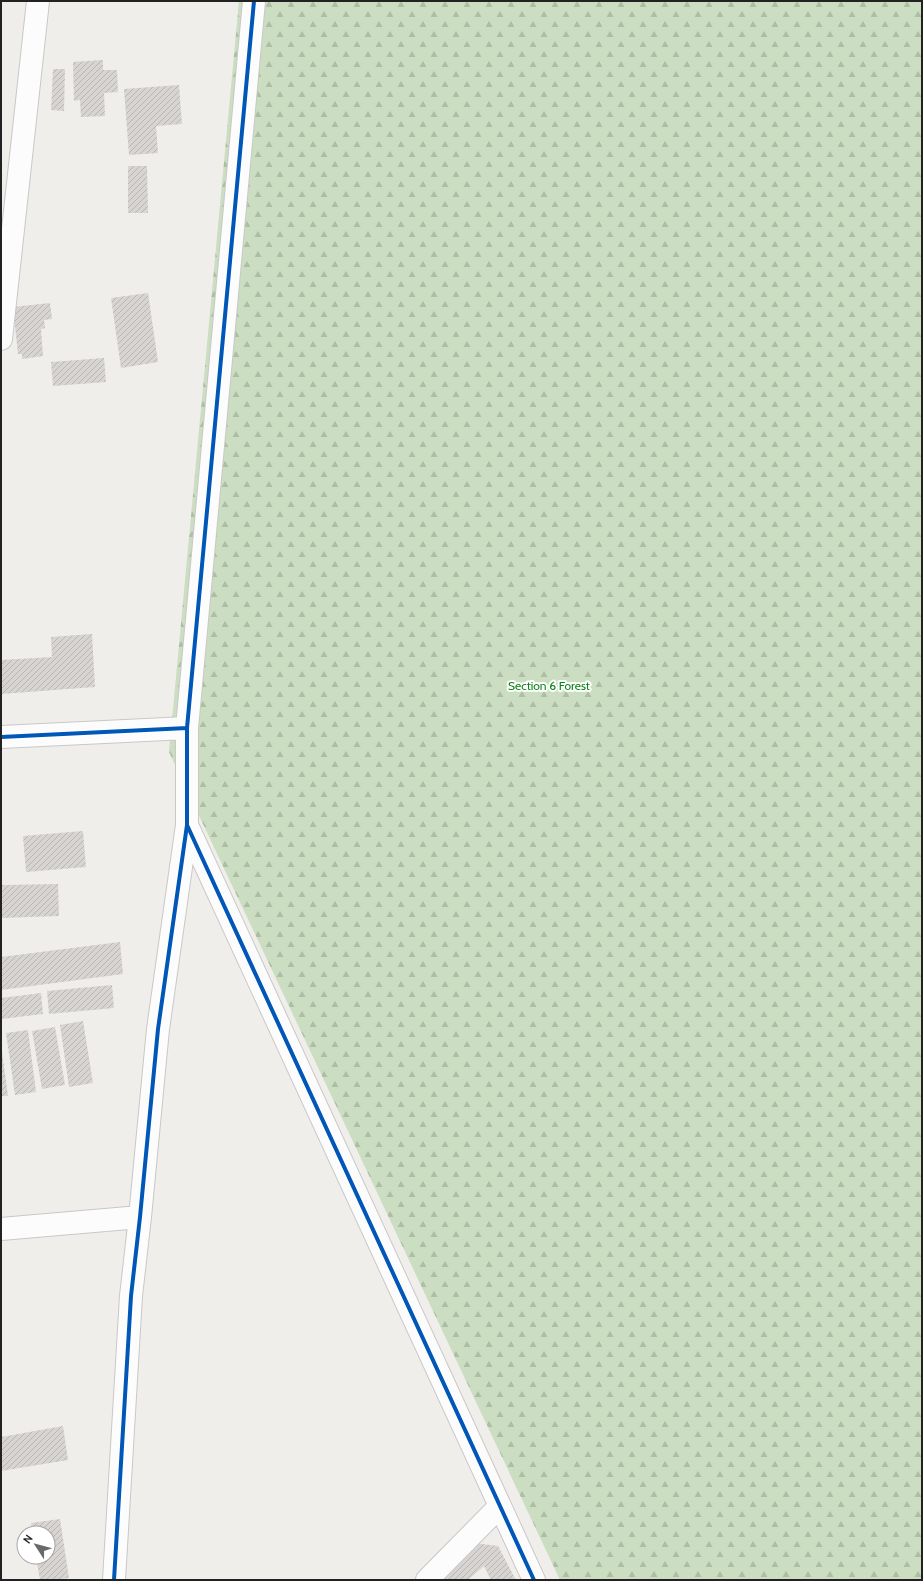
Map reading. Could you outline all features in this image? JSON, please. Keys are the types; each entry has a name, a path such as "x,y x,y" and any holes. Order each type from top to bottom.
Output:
{"street":[{"path":"1,339 38,1"},
{"path":"114,1580 131,1296 158,1029 187,825 187,728 254,1"},
{"path":"1,737 187,728"},
{"path":"187,825 534,1580"},
{"path":"1,1229 140,1217"},
{"path":"427,1580 500,1506"}],"green space":[{"name":"Section 6 Forest","path":"239,1 922,1 922,1580 560,1580 169,752"}],"building":[{"path":"103,60 103,70 117,70 118,92 104,93 105,116 81,117 80,100 74,101 73,62"},
{"path":"53,69 65,69 64,111 51,110"},
{"path":"179,85 182,124 156,126 158,153 129,155 124,89"},
{"path":"128,166 147,166 148,213 128,213"},
{"path":"148,293 158,362 121,368 111,298"},
{"path":"50,303 52,319 44,320 45,328 41,329 43,356 22,359 22,354 18,354 13,307"},
{"path":"104,358 106,382 53,386 51,362"},
{"path":"92,634 95,687 1,694 1,660 52,657 51,637"},
{"path":"83,831 86,867 26,872 23,836"},
{"path":"58,884 59,916 1,918 1,885"},
{"path":"120,942 123,974 1,990 1,957"},
{"path":"112,985 114,1008 49,1014 47,991"},
{"path":"41,993 43,1014 1,1019 1,998"},
{"path":"83,1021 93,1083 69,1087 60,1025"},
{"path":"55,1027 65,1085 42,1089 32,1031"},
{"path":"28,1030 36,1092 15,1095 6,1033"},
{"path":"1,1044 8,1096 1,1096"},
{"path":"63,1426 68,1460 1,1471 1,1437"},
{"path":"60,1519 69,1578 40,1580 37,1565 56,1565 56,1525 31,1525 31,1523"},
{"path":"474,1543 498,1546 516,1580 491,1580 484,1566 468,1580 439,1580"}],"cycle path":[{"path":"187,728 254,1"},
{"path":"1,737 187,728 187,825 158,1029 131,1296 114,1580"},
{"path":"187,825 534,1580"}]}
